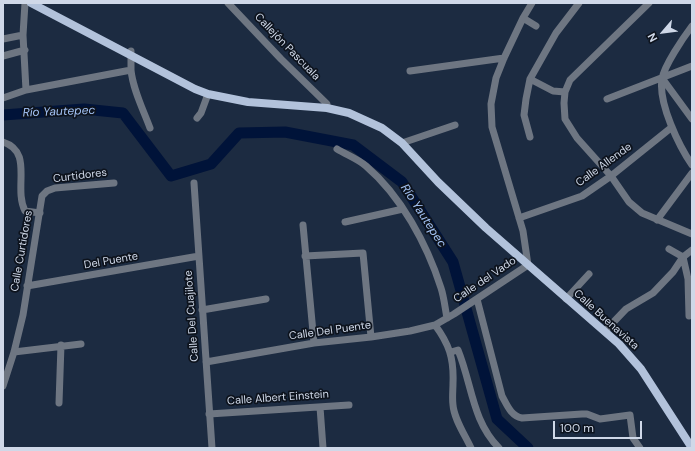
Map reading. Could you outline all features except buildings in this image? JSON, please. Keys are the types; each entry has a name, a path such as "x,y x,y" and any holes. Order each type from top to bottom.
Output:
{"main road":[{"path":"31,3 208,94 234,98"},
{"path":"39,3 60,17"},
{"path":"196,87 234,98"},
{"name":"Calle Buenavista","path":"234,98 327,106 384,127 404,142 489,226 502,243 619,344 642,369 692,448"}],"street":[{"path":"25,3 23,35 26,90"},
{"name":"Callejón Pascuala","path":"228,3 327,106"},
{"path":"528,265 523,231 492,127 491,104 496,78 504,58 523,18 532,3"},
{"path":"530,136 524,115 530,79 556,33 579,3"},
{"path":"648,3 570,80 565,92 565,119 577,138 611,176 629,202 642,213 692,234"},
{"path":"523,18 536,26"},
{"path":"692,26 668,64 662,78 661,93 672,127 682,151 692,165"},
{"path":"3,39 23,35"},
{"path":"3,56 25,50"},
{"path":"130,53 134,86 150,128"},
{"path":"410,71 504,58"},
{"path":"607,100 692,66"},
{"path":"3,98 26,90 131,70"},
{"path":"662,78 692,119"},
{"path":"530,79 553,91 565,92"},
{"path":"197,118 201,113 208,94"},
{"path":"404,142 455,125"},
{"name":"Calle Allende","path":"519,218 582,196 611,176 672,127"},
{"path":"3,142 17,151 21,158 21,196 25,211 40,213"},
{"path":"337,150 365,165 390,188 426,250 451,316"},
{"path":"657,220 692,173"},
{"name":"Curtidores","path":"47,191 55,188 114,182"},
{"name":"Calle Del Cuajilote","path":"194,183 212,448"},
{"name":"Calle Curtidores","path":"3,386 14,352 23,315 42,196 47,191"},
{"path":"345,222 403,209"},
{"path":"303,225 314,343"},
{"path":"668,249 683,257 688,279 689,316"},
{"path":"604,331 626,309 653,293 673,272 683,257 692,250"},
{"path":"306,256 363,253 371,337"},
{"name":"Del Puente","path":"27,286 198,256"},
{"name":"Calle del Vado","path":"451,316 528,265"},
{"path":"566,299 589,274"},
{"path":"202,310 266,299"},
{"path":"477,299 502,396 510,410 516,416 522,418 587,414 600,419 630,415 633,438 640,448"},
{"name":"Calle Del Puente","path":"206,362 314,343 410,331 435,325 451,316"},
{"path":"435,325 445,338 451,352 453,376 452,405 455,415 471,448"},
{"path":"14,352 62,345 81,344"},
{"path":"60,403 62,345"},
{"path":"451,352 458,350 473,400 484,429 499,448"},
{"name":"Calle Albert Einstein","path":"209,414 349,405"},
{"path":"320,406 323,448"}],"waterway":[{"name":"Río Yautepec","path":"3,115 84,109 123,113 171,176 211,164 239,133 285,132 353,145 402,182 453,262 497,419 528,448"}]}
